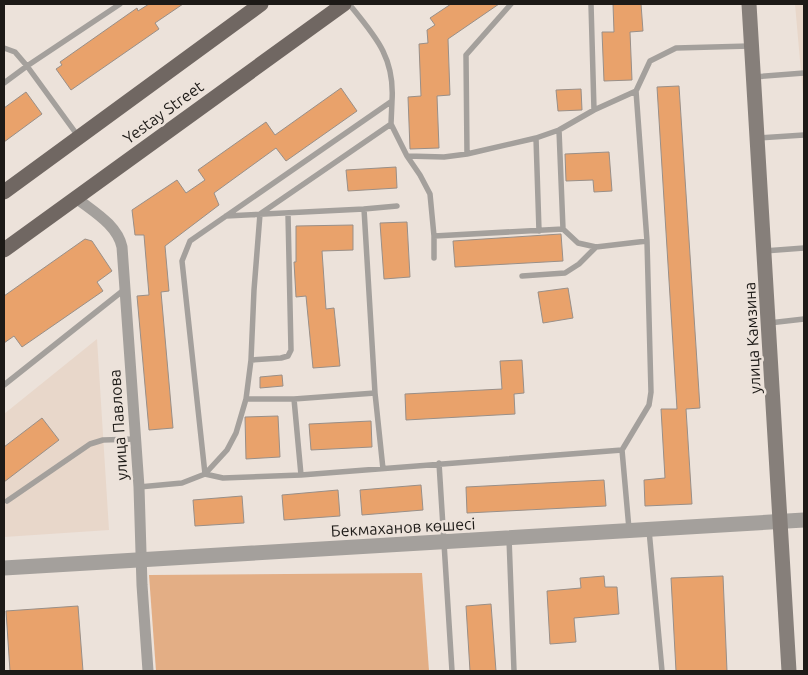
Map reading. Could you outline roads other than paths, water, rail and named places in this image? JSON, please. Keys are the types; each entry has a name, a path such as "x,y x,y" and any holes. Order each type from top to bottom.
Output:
{"main road":[{"name":"Yestay Street","path":"4,192 261,4"},
{"name":"Yestay Street","path":"4,250 344,4"},
{"name":"улица Камзина","path":"749,4 789,671"}],"street":[{"name":"улица Павлова","path":"75,197 108,224 120,239 139,487 141,560 148,671"},
{"name":"Бекмаханов көшесі","path":"4,568 804,520"}],"lane":[{"path":"4,83 120,4"},
{"path":"350,4 384,50 393,83 391,124 407,156 420,174 430,194 434,258"},
{"path":"467,154 466,55 511,4"},
{"path":"591,4 594,110"},
{"path":"629,531 622,450 649,405 651,392 647,241 636,91 650,61 676,48 751,46"},
{"path":"4,48 15,52 27,66 79,138"},
{"path":"754,77 804,74"},
{"path":"407,156 444,157 467,154 536,138 559,130 594,110 636,91"},
{"path":"205,474 182,261 190,241 392,101"},
{"path":"260,214 391,124"},
{"path":"559,130 563,229 578,243 596,247 647,241"},
{"path":"757,138 804,135"},
{"path":"536,138 539,230"},
{"path":"226,216 288,214 397,206"},
{"path":"364,209 375,393 383,469"},
{"path":"139,487 182,483 205,474 227,450 236,433 246,399 251,360 260,214"},
{"path":"251,360 281,358 288,356 291,350 288,214"},
{"path":"434,236 563,229"},
{"path":"522,276 565,273 579,264 596,247"},
{"path":"764,250 804,248"},
{"path":"4,385 124,289"},
{"path":"769,323 804,320"},
{"path":"246,399 375,393"},
{"path":"294,398 301,474"},
{"path":"7,501 90,444 103,440 135,439"},
{"path":"205,474 223,478 301,474 622,450"},
{"path":"440,463 452,671"},
{"path":"650,530 662,671"},
{"path":"509,538 514,671"}]}
